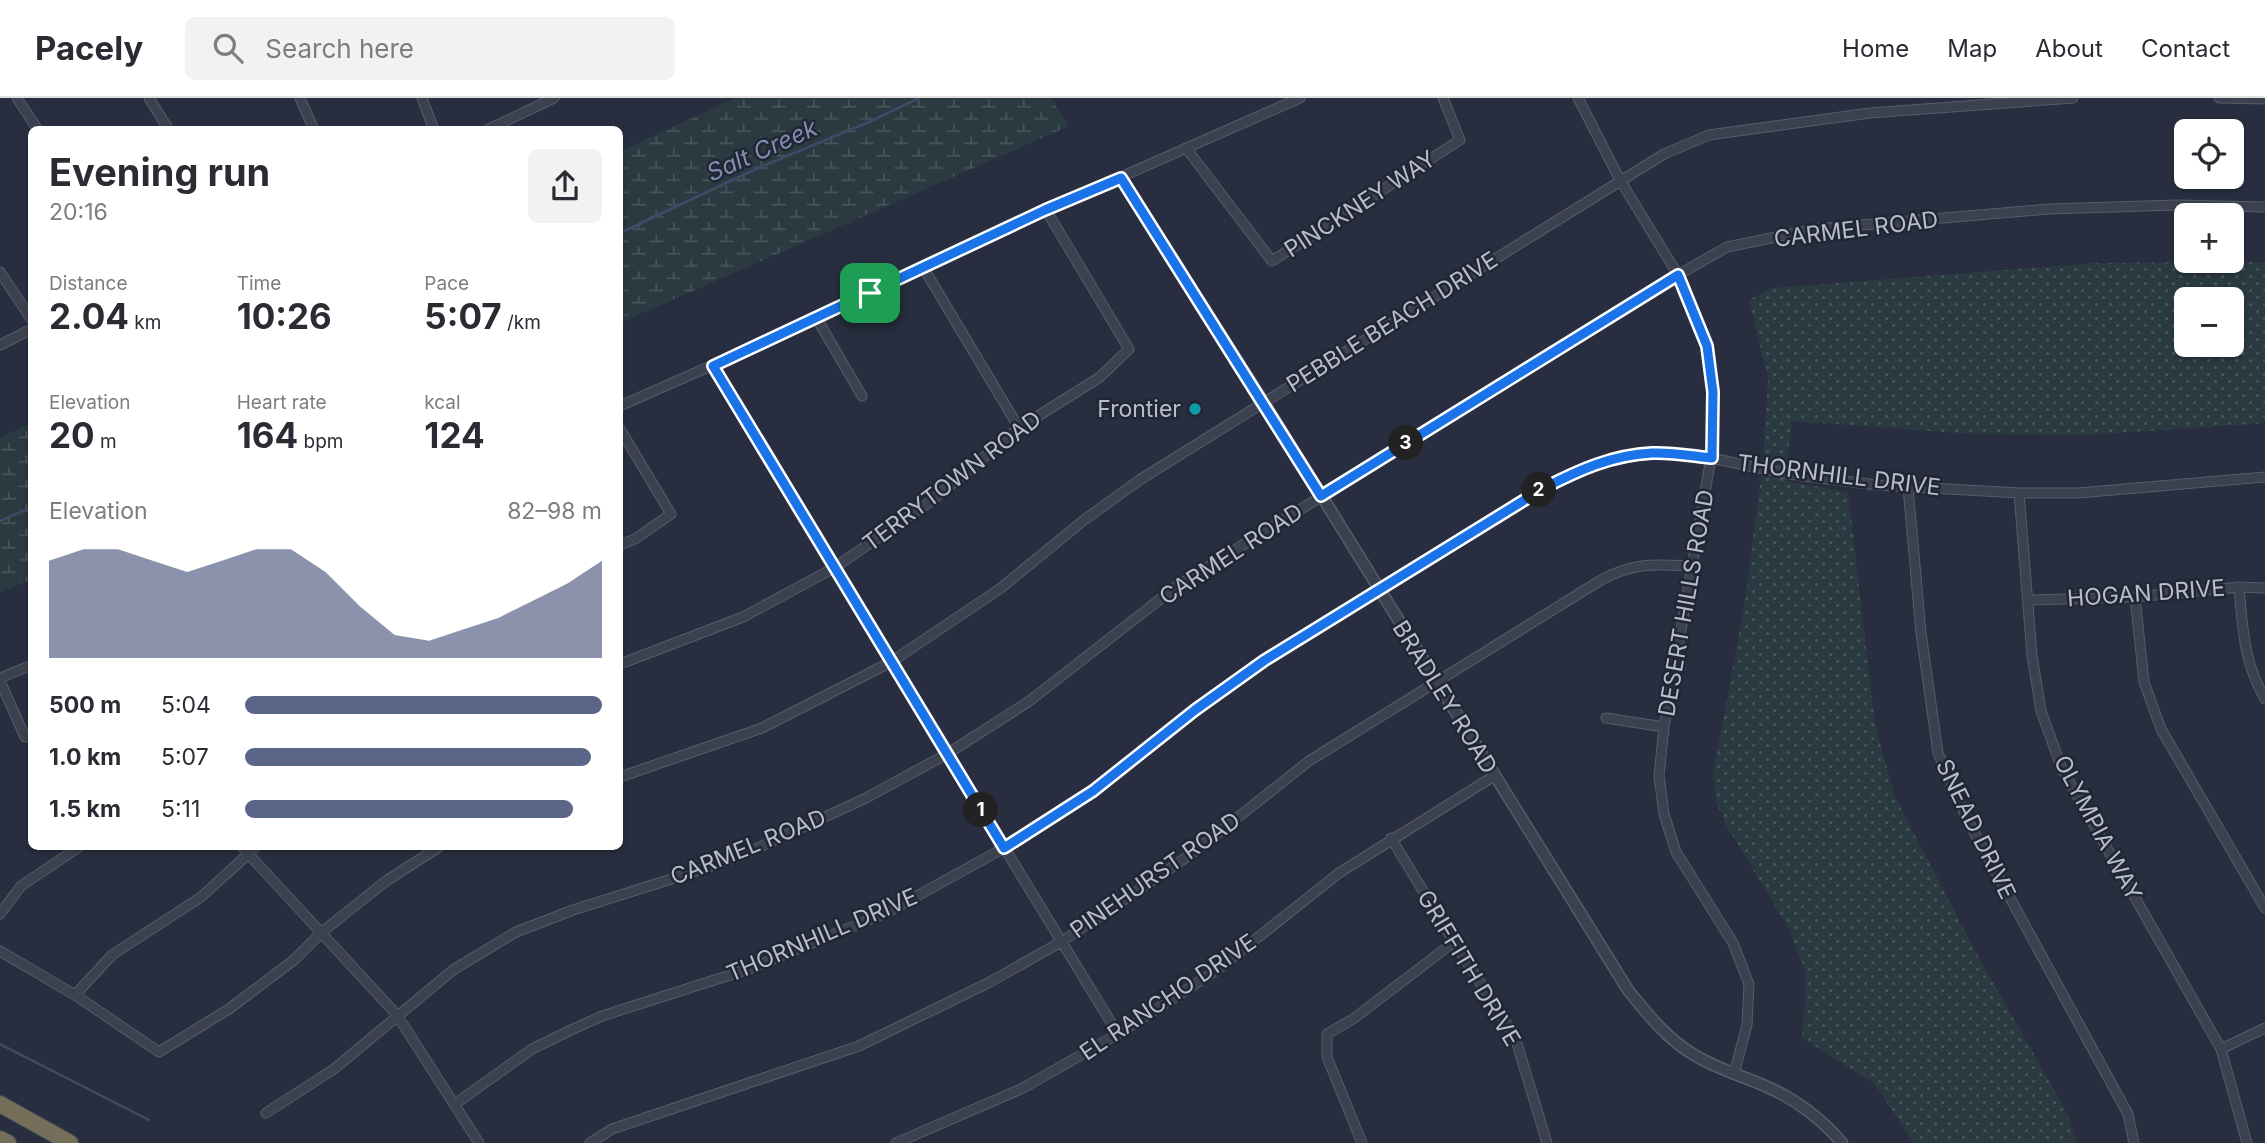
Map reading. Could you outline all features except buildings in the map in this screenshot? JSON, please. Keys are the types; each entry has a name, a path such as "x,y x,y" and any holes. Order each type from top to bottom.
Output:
{"highway":[{"path":"0,1104 70,1143"},
{"path":"0,1139 8,1143"}],"street":[{"path":"17,98 35,126"},
{"path":"149,98 166,126"},
{"path":"300,98 312,126"},
{"path":"422,98 432,126"},
{"path":"495,126 542,101 554,98"},
{"path":"623,405 817,320 1045,210 1300,98"},
{"name":"PINCKNEY WAY","path":"1185,148 1272,261 1460,140 1443,98"},
{"name":"DESERT HILLS ROAD","path":"1578,98 1620,180 1678,275 1707,346 1713,392 1712,458 1664,727 1659,776 1664,814 1676,852 1732,943 1748,984 1747,1025 1734,1074"},
{"name":"PEBBLE BEACH DRIVE","path":"623,775 762,728 891,662 1001,588 1084,520 1141,479 1664,153 1709,135 1870,113 2073,98"},
{"path":"2219,98 2265,99"},
{"name":"BRADLEY ROAD","path":"1121,178 1264,403 1628,990 1648,1016 1671,1039 1697,1056 1800,1104 1842,1143"},
{"name":"CARMEL ROAD","path":"266,1113 334,1069 453,970 516,932 573,910 749,852 866,799 947,754 1028,702 1177,586 1727,247 1815,229 2049,209 2176,205 2265,207"},
{"name":"TERRYTOWN ROAD","path":"623,663 743,617 834,568 931,501 1020,428 1100,377 1129,349 1045,210"},
{"path":"923,267 1020,428"},
{"path":"0,272 28,314"},
{"path":"817,320 863,396"},
{"path":"0,345 28,331"},
{"path":"713,366 1118,1034"},
{"path":"623,434 671,514 635,539 623,544"},
{"name":"THORNHILL DRIVE","path":"455,1104 525,1054 570,1030 602,1016 752,968 876,917 1004,848 1093,791 1195,710 1265,660 1499,514 1585,467 1621,457 1654,453 1712,458 1788,474 1908,487 2019,493 2078,493 2265,477"},
{"name":"SNEAD DRIVE","path":"1908,487 1921,633 1938,753 1968,821 2127,1114 2134,1143"},
{"name":"OLYMPIA WAY","path":"2019,493 2032,655 2041,711 2062,769 2221,1049 2246,1143"},
{"name":"PINEHURST ROAD","path":"590,1143 612,1129 859,1045 990,982 1061,942 1188,855 1309,761 1620,569 1642,564 1691,566"},
{"path":"2239,587 2246,655 2265,699"},
{"name":"HOGAN DRIVE","path":"2028,600 2135,597 2239,587 2265,588"},
{"path":"2135,597 2144,682 2161,729 2265,908"},
{"path":"25,737 0,680 28,667"},
{"path":"1606,718 1664,727"},
{"name":"EL RANCHO DRIVE","path":"896,1143 1023,1088 1118,1034 1217,970 1339,873 1494,776"},
{"name":"GRIFFITH DRIVE","path":"1391,838 1515,1037 1547,1143"},
{"path":"0,914 21,886 75,850"},
{"path":"75,995 112,955 201,897 248,850"},
{"path":"250,850 397,1015 479,1143"},
{"path":"0,951 75,995 159,1052 229,1009 294,960 322,932 386,881 434,850"},
{"path":"1362,1143 1327,1057 1327,1034 1353,1019 1454,942"},
{"path":"2221,1049 2265,1028"}],"green space":[{"path":"736,98 1051,98 1069,126 623,322 623,150"},
{"path":"2244,262 2265,263 2265,423 2089,435 1972,434 1792,421 1785,481 1848,492 1875,724 1895,797 1978,956 2061,1102 2076,1143 1914,1143 1874,1083 1802,1038 1805,971 1789,929 1726,825 1716,801 1713,776 1745,601 1763,460 1768,378 1749,300 1770,288 2096,263 2174,263 2174,273 2244,273"},
{"path":"28,424 28,580 0,593 0,438"}],"waterway":[{"name":"Salt Creek","path":"623,232 758,168 919,98"},
{"name":"Salt Creek","path":"0,521 28,509"},
{"path":"0,1044 149,1120"}],"place":[{"name":"Frontier","path":"1195,409"}],"route":[{"path":"1121,178 1321,496 1678,275 1707,346 1713,392 1712,458 1654,453 1621,457 1585,467 1544,488 1265,660 1195,710 1093,791 1004,848 713,366 817,320 870,293 1045,210 1121,178"}]}
